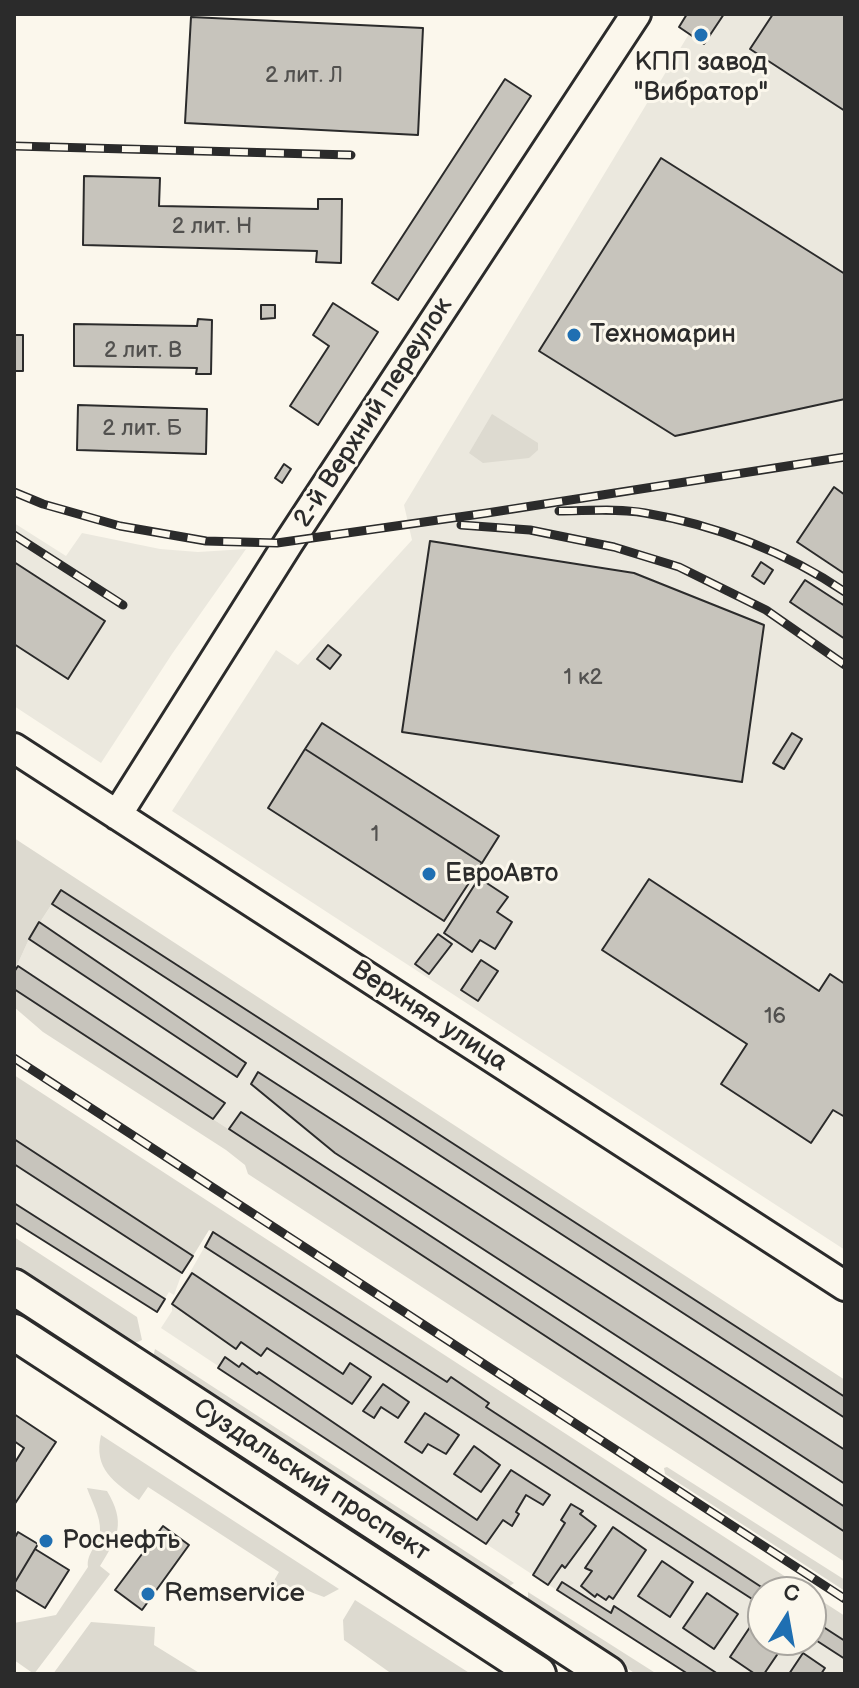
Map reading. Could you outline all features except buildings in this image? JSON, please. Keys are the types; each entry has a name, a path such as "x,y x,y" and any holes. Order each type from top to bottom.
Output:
{"main road":[{"name":"Суздальский проспект","path":"14,1287 608,1674"},
{"name":"Суздальский проспект","path":"14,1332 538,1674"}],"street":[{"name":"2-й Верхний переулок","path":"117,815 295,532 636,14"},
{"name":"Верхняя улица","path":"14,748 845,1286"}],"shaded area":[{"path":"701,14 845,14 845,1250 172,811 276,650 298,665 412,540 404,505"},
{"path":"492,414 538,443 538,450 529,458 483,463 469,453"},
{"path":"14,523 66,556 82,533 160,549 198,552 246,549 101,763 14,706"},
{"path":"14,838 845,1380 845,1397 61,890 29,939 14,972"},
{"path":"61,890 845,1397 845,1532 14,989 14,972 29,939"},
{"path":"14,989 845,1532 845,1562 248,1174 245,1165 226,1150 43,1032 14,1007"},
{"path":"14,1075 784,1576 747,1578 486,1407 489,1402 451,1378 447,1382 209,1230 193,1256 14,1139"},
{"path":"14,1139 193,1256 182,1273 174,1295 169,1292 157,1312 14,1222"},
{"path":"213,1232 451,1378 489,1403 486,1408 747,1578 747,1656 827,1656 827,1629 845,1641 845,1674 688,1674 161,1328 172,1311 172,1304"},
{"path":"14,1237 137,1317 142,1340 127,1343 14,1269"},
{"path":"155,1349 514,1583 502,1587 153,1358"},
{"path":"101,1435 339,1589 324,1597 289,1587 265,1596 279,1572 148,1487 139,1500 121,1487 103,1466 99,1447"},
{"path":"667,1467 845,1580 845,1591 827,1579 827,1576 822,1576 665,1474 664,1468"},
{"path":"87,1488 107,1491 116,1512 115,1538 100,1566 110,1574 34,1674 14,1660 14,1623 56,1615 88,1567 100,1526"},
{"path":"528,1592 657,1674 636,1674 531,1607"},
{"path":"355,1600 471,1674 392,1674 344,1640 343,1620"},
{"path":"827,1604 845,1616 845,1641 827,1629"},
{"path":"91,1622 155,1627 154,1645 201,1674 53,1674"}],"railway":[{"path":"14,146 351,155"},
{"path":"14,492 43,504 120,526 206,541 277,543 845,457"},
{"path":"559,511 635,511 698,525 775,553 845,592"},
{"path":"461,525 530,530 614,547 679,567 766,610 845,665"},
{"path":"14,535 123,605"},
{"path":"14,1058 845,1599"}],"place":[{"name":"КПП завод \"Вибратор\"","path":"701,35"},
{"name":"Техномарин","path":"574,335"},
{"name":"ЕвроАвто","path":"429,874"},
{"name":"Роснефть","path":"46,1541"},
{"name":"Remservice","path":"148,1594"}]}
